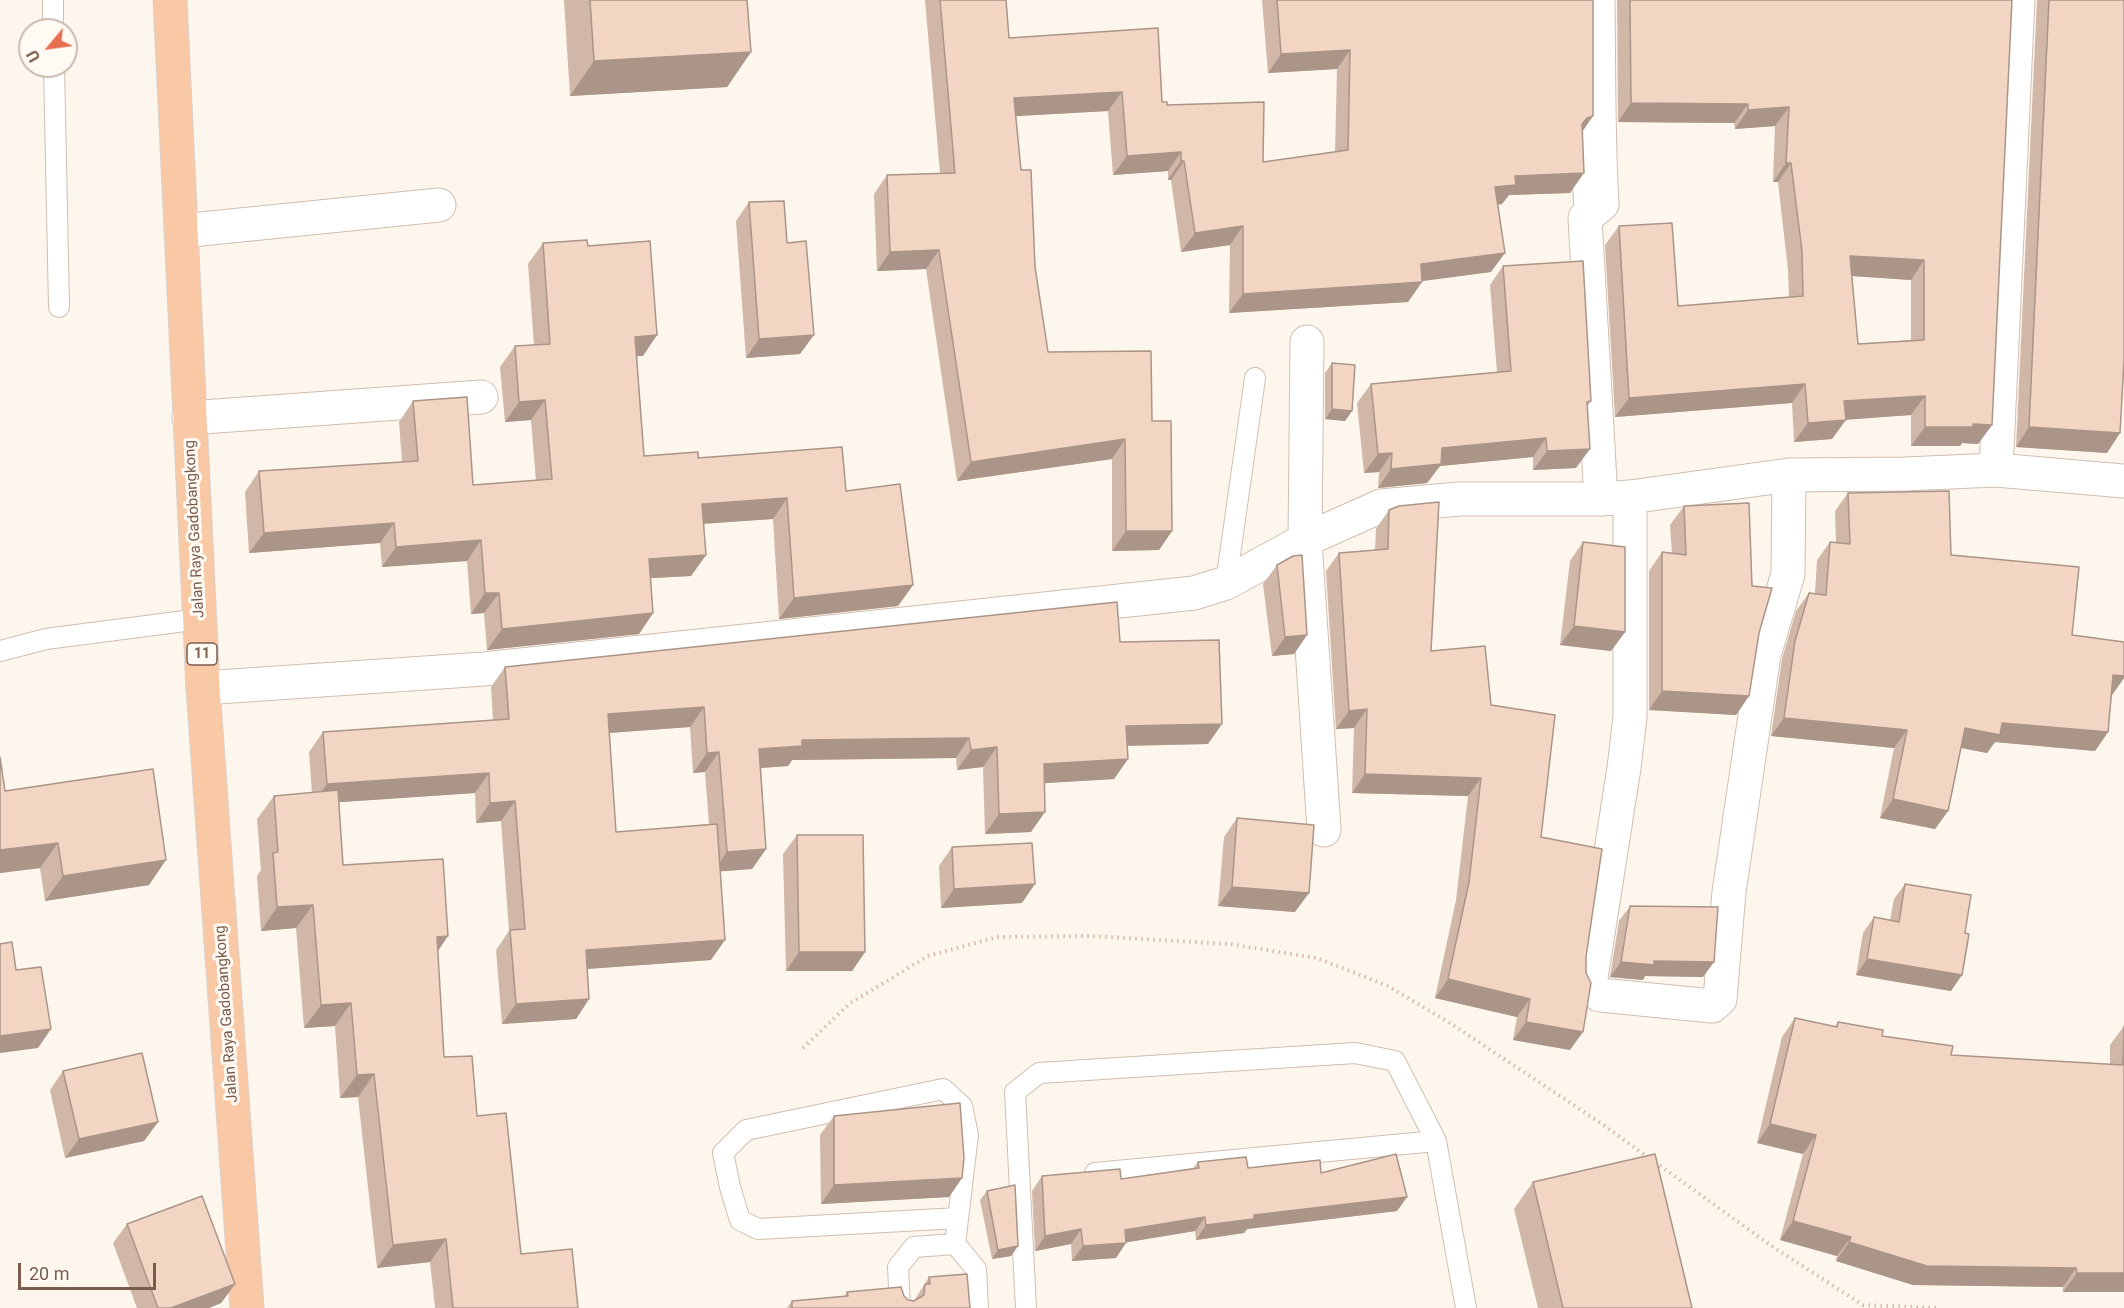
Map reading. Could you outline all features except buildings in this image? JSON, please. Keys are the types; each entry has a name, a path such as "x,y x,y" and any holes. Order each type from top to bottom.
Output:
{"highway":[{"name":"Jalan Raya Gadobangkong","path":"170,0 203,688 247,1308"}],"street":[{"path":"1598,0 1599,156 1602,204 1585,218 1616,498 1630,717 1591,978 1592,990 1600,995 1712,1006 1720,999 1730,892 1764,654 1788,574 1789,475"},
{"path":"1996,470 2018,0"},
{"path":"181,231 439,205"},
{"path":"1307,342 1305,540 1324,830"},
{"path":"189,418 481,397"},
{"path":"203,688 484,669 1185,594 1227,583 1305,540 1381,506 1459,499 1616,498 1789,475 1905,474 1996,470 2124,481"}],"lane":[{"path":"53,0 53,18"},
{"path":"54,78 59,307"},
{"path":"1581,147 1585,218"},
{"path":"1227,583 1256,378"},
{"path":"0,651 46,639 200,619"},
{"path":"1026,1308 1015,1092 1039,1073 1355,1053 1395,1061 1436,1141 1466,1308"},
{"path":"958,1218 758,1229 740,1220 723,1153 746,1130 943,1089 962,1106 968,1136 955,1244 976,1269 978,1308"},
{"path":"1079,1174 1436,1141"},
{"path":"1020,1180 1043,1178"},
{"path":"900,1308 898,1267 914,1247 955,1244"}]}
